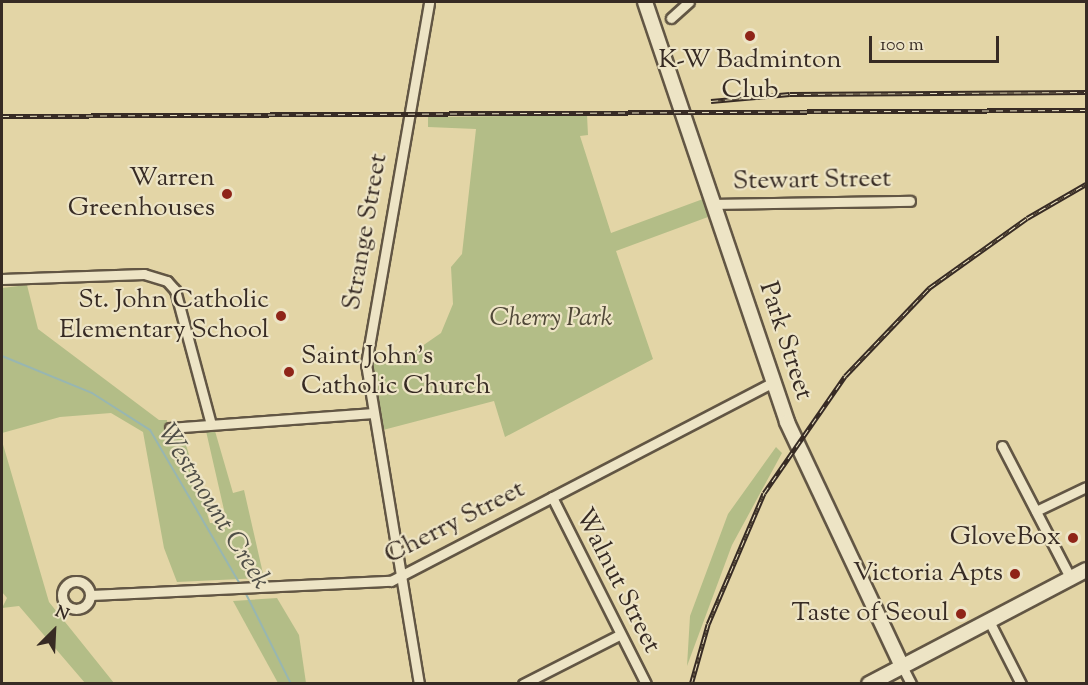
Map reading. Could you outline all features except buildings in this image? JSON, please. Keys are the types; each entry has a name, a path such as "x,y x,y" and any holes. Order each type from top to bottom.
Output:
{"street":[{"name":"Strange Street","path":"419,684 372,413 366,350 429,2"},
{"name":"Park Street","path":"645,2 798,452 911,684"},
{"path":"671,18 689,2"},
{"name":"Stewart Street","path":"715,204 910,201"},
{"path":"2,279 144,274 167,281 175,290 211,424"},
{"name":"Cherry Street","path":"91,595 250,589 401,576 773,382"},
{"path":"170,428 372,413"},
{"path":"1002,446 1071,579"},
{"path":"1036,511 1086,487"},
{"name":"Walnut Street","path":"552,497 646,684"},
{"path":"869,684 1086,570"},
{"path":"989,621 1021,684"},
{"path":"523,684 619,634"}],"green space":[{"name":"Cherry Park","path":"587,115 588,135 580,136 611,233 703,199 708,217 616,251 653,359 505,437 494,401 383,430 371,363 399,362 441,333 453,304 451,267 462,254 476,129 428,127 428,117"},
{"path":"27,285 38,329 159,420 167,420 168,434 182,432 210,523 227,523 206,431 215,431 233,493 244,490 264,578 177,582 164,548 143,432 111,413 60,417 2,433 2,288"},
{"path":"2,441 49,602 114,683 85,683 19,606 2,608 7,598 2,592"},
{"path":"776,447 782,453 732,545 687,666 690,616 728,514"},
{"path":"277,598 299,635 306,683 278,683 233,601"}],"waterway":[{"name":"Westmount Creek","path":"2,356 92,393 150,430 240,584"},
{"name":"Westmount Creek","path":"245,592 291,684"}],"railway":[{"path":"711,101 790,94 1086,92"},
{"path":"2,116 1086,110"},
{"path":"691,684 708,624 764,493 845,376 929,288 1027,218 1086,184"}],"place":[{"name":"K-W Badminton Club","path":"750,36"},
{"name":"Warren Greenhouses","path":"227,194"},
{"name":"St. John Catholic Elementary School","path":"281,316"},
{"name":"Saint John's Catholic Church","path":"289,372"},
{"name":"GloveBox","path":"1073,538"},
{"name":"Victoria Apts","path":"1015,574"},
{"name":"Taste of Seoul","path":"961,614"}]}
